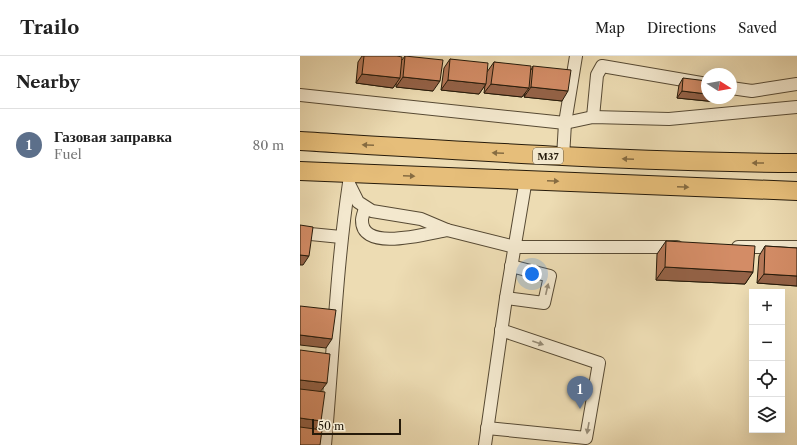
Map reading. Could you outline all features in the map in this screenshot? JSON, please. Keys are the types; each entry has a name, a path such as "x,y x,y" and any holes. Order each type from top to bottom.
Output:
{"highway":[{"name":"M37","path":"300,142 563,157 797,163"},
{"name":"M37","path":"300,171 350,179 526,179 797,191"}],"street":[{"path":"563,157 565,124 576,56"},
{"path":"593,117 597,75 602,66 701,83"},
{"path":"737,89 752,91 797,84"},
{"path":"300,95 565,124 593,117 669,119 797,107"},
{"path":"350,179 358,202 365,208 372,211 421,219 447,230 515,247 687,247"},
{"path":"325,445 333,358 341,237 350,179"},
{"path":"485,445 501,330 526,179"},
{"path":"365,208 362,220 364,231 368,236 396,240 447,230"},
{"path":"300,233 341,237"},
{"path":"726,247 797,247"},
{"path":"506,298 544,303 550,276 511,266"},
{"path":"487,428 586,438 599,363 501,330"},
{"path":"320,357 333,358"}],"building":[{"path":"364,56 402,57 400,78 362,74"},
{"path":"405,56 443,60 440,81 403,77"},
{"path":"450,59 488,63 486,84 448,80"},
{"path":"494,62 531,66 529,88 491,84"},
{"path":"533,66 571,70 568,91 531,87"},
{"path":"683,78 701,80 701,93 682,91"},
{"path":"300,225 313,227 309,256 300,255"},
{"path":"666,241 755,246 753,272 665,267"},
{"path":"765,246 797,248 797,276 764,274"},
{"path":"300,306 336,310 332,339 300,335"},
{"path":"300,350 330,354 327,383 300,380"},
{"path":"300,389 325,392 321,421 300,418"},
{"path":"300,427 322,430 320,445 300,445"}],"place":[{"name":"Газовая заправка","path":"580,409"}]}
